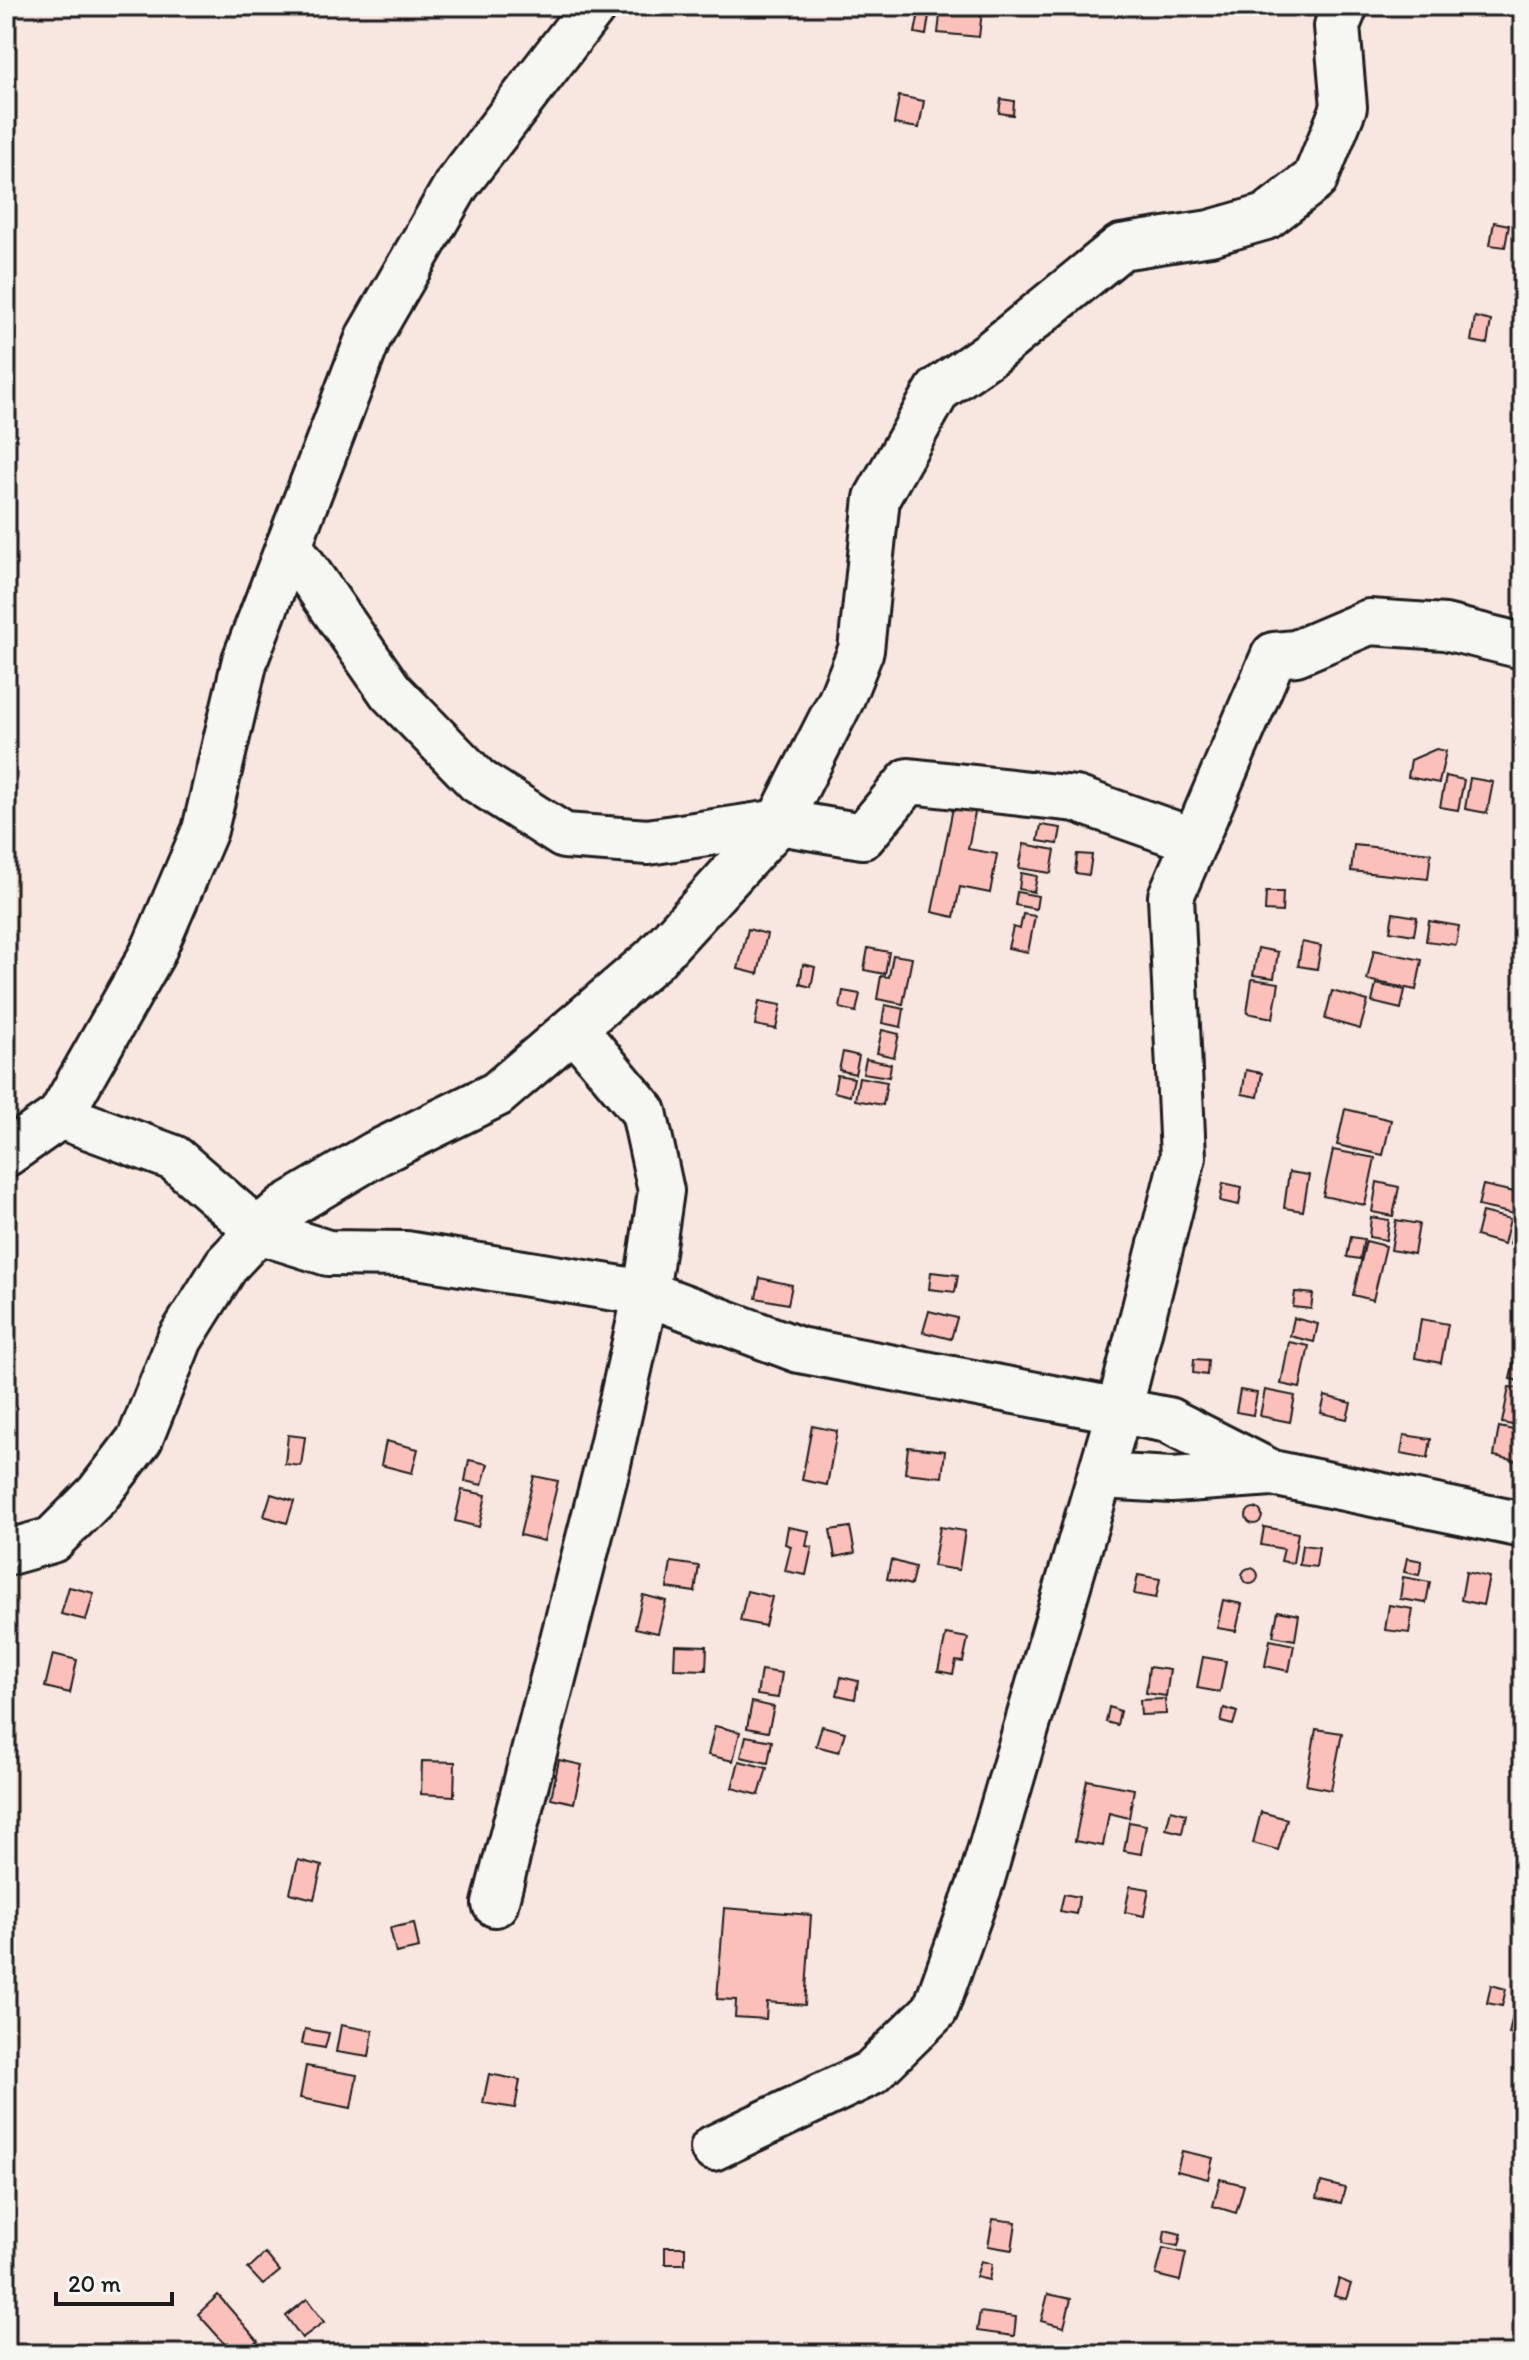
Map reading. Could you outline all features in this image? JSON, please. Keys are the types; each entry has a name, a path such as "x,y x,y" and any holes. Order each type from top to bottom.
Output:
{"street":[{"path":"6,1154 60,1116 152,954 205,830 245,660 369,336 457,184 594,6"},
{"path":"6,1553 52,1540 98,1494 140,1439 180,1339 227,1264 258,1231 284,1208 375,1154 497,1094 654,959 779,822 841,700 861,650 877,498 938,390 991,353 1121,247 1210,233 1266,217 1315,179 1344,107 1337,26 1345,6"},
{"path":"289,545 391,692 478,781 564,836 648,842 779,822 863,836 909,781 1076,799 1195,841"},
{"path":"713,2148 871,2073 935,2010 982,1879 1119,1411 1183,1157 1171,896 1274,655 1296,653 1369,622 1445,627 1523,646"},
{"path":"495,1904 607,1468 646,1293 661,1191 644,1112 574,1028"},
{"path":"60,1116 174,1158 258,1231 328,1253 406,1254 646,1293 799,1350 1168,1420 1272,1473 1523,1525"},
{"path":"1100,1476 1172,1480 1272,1473"}],"building":[{"path":"920,7 930,9 926,35 915,33"},
{"path":"941,7 982,11 979,37 938,33"},
{"path":"899,96 924,101 919,128 894,124"},
{"path":"1001,99 1014,101 1013,115 999,113"},
{"path":"1494,222 1509,225 1505,247 1490,245"},
{"path":"1475,317 1491,321 1487,344 1471,341"},
{"path":"1436,749 1446,751 1439,783 1408,777 1411,760"},
{"path":"1446,776 1464,780 1458,810 1440,807"},
{"path":"1470,778 1493,782 1487,813 1465,809"},
{"path":"953,808 975,812 968,849 997,854 990,893 960,887 954,917 932,912"},
{"path":"1041,825 1061,828 1058,844 1038,841"},
{"path":"1024,844 1055,850 1051,873 1019,868"},
{"path":"1354,845 1431,853 1428,879 1351,871"},
{"path":"1077,854 1092,855 1089,875 1075,873"},
{"path":"1021,873 1037,876 1034,892 1019,889"},
{"path":"1017,892 1038,896 1036,909 1015,905"},
{"path":"1266,892 1283,892 1282,912 1265,911"},
{"path":"1393,913 1417,917 1414,935 1390,931"},
{"path":"1023,914 1035,916 1028,952 1008,948 1013,927 1020,929"},
{"path":"1429,921 1459,926 1456,945 1426,941"},
{"path":"748,929 767,934 758,974 738,969"},
{"path":"1302,942 1321,946 1317,969 1298,966"},
{"path":"868,948 889,952 885,974 864,970"},
{"path":"1258,948 1278,952 1274,978 1253,975"},
{"path":"1374,950 1422,960 1416,990 1367,980"},
{"path":"893,955 912,958 903,1004 877,999 881,976 889,977"},
{"path":"803,964 815,967 811,987 800,984"},
{"path":"1252,979 1279,983 1273,1018 1247,1013"},
{"path":"1376,984 1405,990 1401,1009 1372,1002"},
{"path":"843,991 860,994 856,1012 840,1008"},
{"path":"1332,991 1368,1001 1360,1029 1325,1019"},
{"path":"759,1001 781,1005 776,1029 755,1025"},
{"path":"885,1005 904,1009 901,1027 882,1023"},
{"path":"882,1030 899,1034 894,1057 877,1053"},
{"path":"843,1052 859,1056 855,1074 839,1070"},
{"path":"866,1059 891,1064 889,1077 863,1073"},
{"path":"1246,1070 1262,1073 1258,1097 1242,1094"},
{"path":"837,1075 854,1078 850,1096 834,1092"},
{"path":"859,1077 887,1082 883,1105 855,1100"},
{"path":"1345,1109 1391,1120 1383,1155 1337,1145"},
{"path":"1333,1150 1375,1158 1365,1205 1323,1196"},
{"path":"1289,1172 1309,1175 1303,1211 1284,1208"},
{"path":"1377,1182 1399,1187 1393,1216 1372,1212"},
{"path":"1223,1183 1242,1187 1239,1205 1220,1201"},
{"path":"1483,1185 1523,1194 1523,1216 1478,1206"},
{"path":"1482,1212 1510,1219 1504,1244 1476,1236"},
{"path":"1371,1217 1389,1220 1386,1240 1369,1237"},
{"path":"1396,1220 1419,1224 1414,1254 1391,1250"},
{"path":"1515,1223 1523,1224 1523,1246 1510,1244"},
{"path":"1351,1237 1364,1239 1360,1259 1347,1257"},
{"path":"1366,1241 1386,1246 1373,1300 1353,1295"},
{"path":"931,1272 958,1275 955,1292 929,1289"},
{"path":"760,1278 792,1285 788,1304 756,1298"},
{"path":"1295,1292 1313,1294 1311,1309 1293,1307"},
{"path":"929,1311 957,1318 951,1339 923,1332"},
{"path":"1294,1318 1318,1324 1314,1342 1290,1336"},
{"path":"1421,1319 1448,1324 1441,1363 1415,1358"},
{"path":"1289,1342 1309,1346 1300,1388 1281,1384"},
{"path":"1515,1356 1523,1358 1523,1382 1510,1379"},
{"path":"1194,1359 1208,1360 1207,1375 1193,1373"},
{"path":"1509,1387 1523,1389 1523,1427 1502,1423"},
{"path":"1240,1390 1257,1393 1253,1415 1236,1412"},
{"path":"1265,1390 1295,1396 1290,1422 1260,1416"},
{"path":"1325,1396 1351,1403 1347,1419 1321,1413"},
{"path":"812,1426 837,1431 827,1485 802,1480"},
{"path":"1499,1427 1523,1432 1518,1461 1494,1456"},
{"path":"288,1435 305,1437 301,1466 285,1464"},
{"path":"1404,1435 1431,1439 1428,1458 1401,1453"},
{"path":"386,1441 418,1449 412,1473 381,1465"},
{"path":"908,1447 945,1451 942,1477 905,1473"},
{"path":"469,1460 488,1464 482,1485 465,1481"},
{"path":"534,1476 558,1481 544,1541 520,1535"},
{"path":"462,1490 486,1495 479,1527 455,1521"},
{"path":"271,1494 294,1501 287,1523 264,1516"},
{"path":"1254,1508 1260,1510 1260,1522 1254,1524 1248,1522 1246,1516 1248,1510"},
{"path":"788,1527 809,1531 806,1546 812,1547 806,1575 785,1571 791,1546 785,1544"},
{"path":"850,1527 855,1553 835,1557 830,1530"},
{"path":"940,1527 965,1531 959,1570 933,1566"},
{"path":"1264,1527 1298,1533 1293,1563 1281,1561 1284,1549 1261,1545"},
{"path":"1302,1545 1319,1547 1316,1567 1299,1565"},
{"path":"1407,1558 1422,1561 1419,1575 1404,1572"},
{"path":"891,1560 915,1567 911,1585 887,1579"},
{"path":"671,1562 699,1566 695,1592 667,1588"},
{"path":"1250,1568 1258,1576 1250,1584 1242,1576"},
{"path":"1466,1572 1489,1577 1483,1605 1461,1600"},
{"path":"1138,1575 1160,1579 1156,1598 1134,1594"},
{"path":"1403,1577 1430,1582 1426,1603 1400,1599"},
{"path":"69,1587 94,1593 86,1620 61,1614"},
{"path":"747,1591 772,1597 765,1626 740,1621"},
{"path":"643,1595 666,1601 658,1633 635,1628"},
{"path":"1223,1600 1242,1604 1236,1631 1217,1628"},
{"path":"1389,1605 1413,1609 1409,1633 1385,1630"},
{"path":"1278,1611 1299,1615 1295,1640 1273,1636"},
{"path":"946,1634 968,1638 963,1662 956,1661 953,1674 938,1671"},
{"path":"1270,1640 1294,1645 1289,1671 1265,1666"},
{"path":"675,1645 707,1646 706,1670 674,1669"},
{"path":"53,1654 77,1660 70,1693 45,1687"},
{"path":"1203,1657 1226,1661 1220,1692 1197,1688"},
{"path":"1149,1667 1170,1670 1166,1696 1146,1693"},
{"path":"761,1670 782,1673 778,1698 757,1695"},
{"path":"841,1677 858,1681 855,1699 837,1695"},
{"path":"1165,1699 1166,1714 1141,1715 1140,1700"},
{"path":"752,1702 774,1707 768,1732 747,1728"},
{"path":"1109,1707 1120,1711 1117,1725 1106,1722"},
{"path":"1224,1708 1237,1712 1233,1725 1221,1722"},
{"path":"715,1726 740,1732 733,1761 708,1755"},
{"path":"822,1726 845,1732 839,1752 816,1746"},
{"path":"1316,1729 1342,1733 1331,1790 1306,1785"},
{"path":"746,1736 772,1741 768,1763 741,1757"},
{"path":"559,1760 582,1765 574,1803 551,1798"},
{"path":"422,1761 455,1762 454,1796 421,1794"},
{"path":"739,1761 767,1768 759,1795 732,1788"},
{"path":"1087,1780 1134,1789 1129,1818 1109,1813 1103,1846 1075,1841"},
{"path":"1171,1810 1186,1814 1182,1833 1166,1829"},
{"path":"1261,1812 1287,1819 1278,1850 1253,1843"},
{"path":"1129,1822 1146,1825 1141,1854 1124,1851"},
{"path":"298,1860 322,1866 314,1899 290,1893"},
{"path":"1130,1886 1149,1889 1144,1916 1125,1912"},
{"path":"1064,1894 1079,1897 1076,1914 1060,1911"},
{"path":"724,1908 811,1915 805,2005 767,2002 766,2019 735,2017 736,2000 717,1999"},
{"path":"414,1923 419,1948 396,1953 390,1928"},
{"path":"1491,1985 1506,1989 1502,2006 1487,2003"},
{"path":"1514,2010 1523,2012 1523,2037 1509,2034"},
{"path":"341,2025 373,2031 369,2057 336,2052"},
{"path":"305,2029 329,2033 325,2048 302,2044"},
{"path":"306,2066 357,2075 351,2108 300,2098"},
{"path":"489,2074 520,2080 515,2108 483,2103"},
{"path":"1182,2151 1213,2158 1208,2179 1177,2171"},
{"path":"1220,2179 1244,2185 1236,2213 1213,2206"},
{"path":"1321,2182 1345,2188 1341,2203 1317,2198"},
{"path":"993,2219 1016,2222 1012,2250 988,2246"},
{"path":"1165,2230 1181,2234 1178,2246 1163,2243"},
{"path":"665,2247 685,2247 685,2264 665,2264"},
{"path":"1163,2248 1186,2253 1180,2281 1156,2275"},
{"path":"265,2253 280,2271 263,2285 248,2269"},
{"path":"981,2261 992,2264 989,2280 976,2277"},
{"path":"1339,2279 1351,2284 1346,2299 1334,2296"},
{"path":"1048,2294 1071,2299 1064,2327 1041,2321"},
{"path":"218,2295 258,2341 243,2354 234,2354 198,2314"},
{"path":"307,2299 324,2322 302,2338 286,2316"},
{"path":"980,2312 1016,2317 1014,2336 977,2331"}]}
